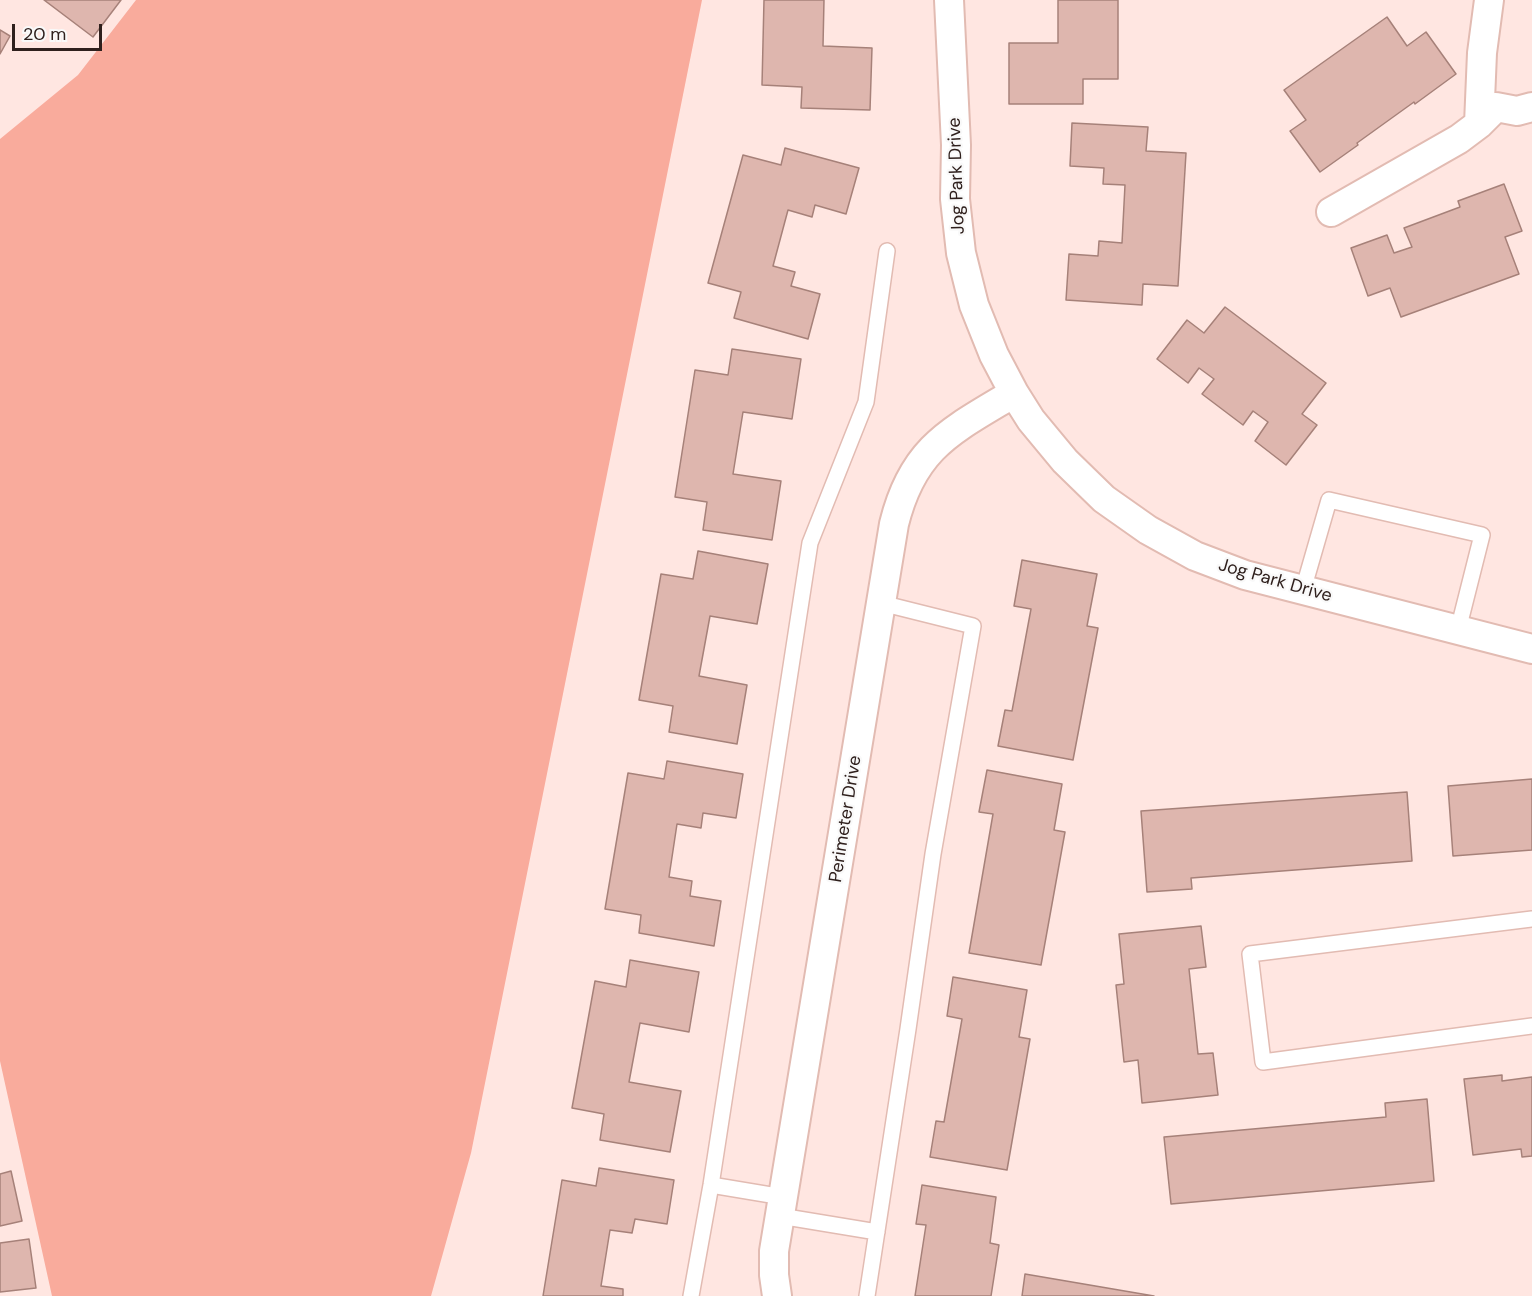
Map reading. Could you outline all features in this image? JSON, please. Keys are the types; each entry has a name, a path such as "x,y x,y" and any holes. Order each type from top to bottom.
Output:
{"street":[{"name":"Jog Park Drive","path":"949,0 957,145 955,199 961,253 978,315 993,355 1031,420 1065,461 1104,499 1148,530 1195,556 1245,576 1532,649"},
{"path":"1479,124 1482,52 1489,0"},
{"path":"1331,212 1459,138 1479,124 1496,107 1516,111 1532,107"},
{"name":"Perimeter Drive","path":"777,1296 774,1251 899,502 921,460 938,442 956,428 1014,393"}],"lane":[{"path":"691,1296 711,1185 810,543 866,402 887,251"},
{"path":"1303,590 1329,500 1482,535 1458,630"},
{"path":"867,1296 933,854 973,626 881,603"},
{"path":"1532,919 1250,954 1263,1062 1532,1026"},
{"path":"711,1185 782,1207 877,1232"}],"shaded area":[{"path":"136,0 702,0 471,1153 431,1296 52,1296 0,1061 0,139 78,75"}],"building":[{"path":"44,0 121,0 93,37"},
{"path":"764,0 824,0 823,46 872,48 870,110 801,108 802,87 762,85"},
{"path":"1058,0 1118,0 1118,79 1083,79 1083,104 1009,104 1009,43 1058,43"},
{"path":"1387,17 1407,46 1426,32 1456,74 1357,143 1358,145 1320,172 1290,131 1306,120 1284,90"},
{"path":"0,30 10,36 0,54"},
{"path":"1072,123 1148,127 1146,151 1186,153 1178,286 1143,284 1142,305 1066,300 1069,254 1098,256 1099,241 1122,243 1125,185 1103,184 1104,168 1070,166"},
{"path":"785,148 859,168 846,214 815,205 812,217 788,210 773,266 795,272 791,286 820,294 808,339 734,318 741,292 708,283 743,155 781,165"},
{"path":"1504,184 1522,231 1505,237 1519,274 1401,317 1390,288 1368,296 1351,248 1387,235 1394,253 1412,247 1404,228 1460,207 1458,201"},
{"path":"1225,307 1326,383 1302,414 1317,425 1286,465 1255,441 1268,422 1253,411 1243,425 1202,394 1214,379 1199,368 1188,383 1157,359 1187,320 1204,333"},
{"path":"732,349 801,359 792,419 743,412 733,474 781,481 772,540 703,530 707,502 675,497 695,370 728,375"},
{"path":"698,551 768,564 757,624 710,616 699,676 747,685 737,744 669,732 673,706 639,700 661,574 693,579"},
{"path":"1022,560 1097,574 1087,626 1098,628 1073,760 998,746 1005,710 1012,711 1031,609 1014,606"},
{"path":"667,761 743,774 736,818 703,813 701,828 677,824 669,877 692,881 690,896 721,901 714,946 639,933 641,915 605,909 628,773 664,779"},
{"path":"987,770 1062,784 1054,830 1065,832 1041,965 969,953 993,814 979,812"},
{"path":"1532,779 1532,850 1453,856 1448,786"},
{"path":"1407,792 1412,861 1191,878 1192,889 1147,892 1141,811"},
{"path":"1201,926 1206,967 1189,969 1198,1054 1213,1053 1218,1095 1142,1103 1138,1060 1124,1062 1116,985 1124,984 1119,934"},
{"path":"630,960 699,972 689,1032 640,1023 629,1082 681,1091 670,1152 600,1140 604,1114 572,1108 595,981 626,987"},
{"path":"953,977 1027,990 1019,1037 1030,1039 1007,1170 930,1157 936,1121 944,1122 962,1019 947,1016"},
{"path":"1502,1075 1502,1081 1532,1077 1532,1156 1522,1157 1521,1149 1473,1155 1464,1079"},
{"path":"1427,1099 1434,1181 1171,1204 1164,1137 1386,1117 1385,1103"},
{"path":"599,1168 674,1180 667,1224 635,1219 632,1233 610,1230 601,1286 623,1289 623,1296 543,1296 562,1180 596,1186"},
{"path":"11,1171 22,1221 0,1226 0,1174"},
{"path":"922,1185 996,1197 990,1243 999,1245 991,1296 915,1296 926,1225 916,1224"},
{"path":"29,1239 36,1288 0,1292 0,1243"},
{"path":"1025,1274 1154,1296 1022,1296"}]}
